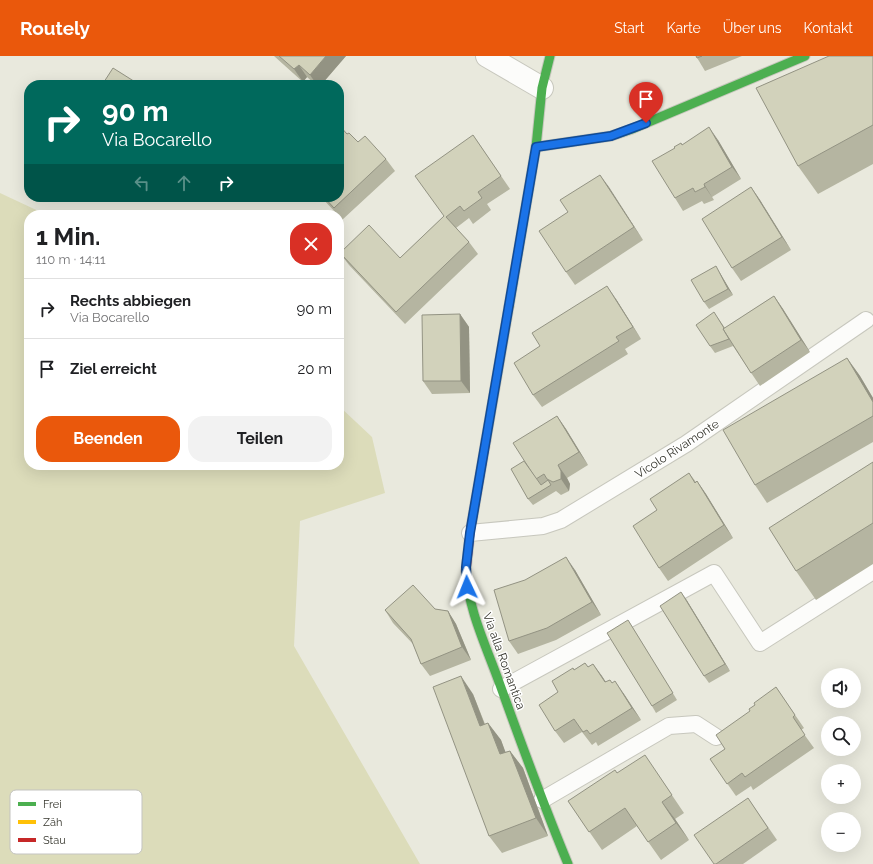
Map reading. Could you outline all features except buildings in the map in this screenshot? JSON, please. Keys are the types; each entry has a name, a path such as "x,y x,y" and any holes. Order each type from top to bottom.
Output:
{"street":[{"path":"487,56 542,88"},
{"name":"Via alla Romantica","path":"550,56 542,88 536,147 470,533 466,567 467,587 481,633 542,800 568,864"},
{"path":"536,147 611,136 632,129 805,56"}],"lane":[{"name":"Vicolo Rivamonte","path":"470,533 543,526 561,520 686,444 866,320"},
{"path":"501,689 714,573 760,643 873,571"},
{"path":"542,800 669,726 696,724 716,737"}],"green space":[{"path":"0,193 36,210 24,210 24,470 344,470 344,411 372,437 385,493 300,521 294,646 420,864 0,864"}],"traffic: fast":[{"path":"509,306 536,147 542,88 550,56"},
{"path":"536,147 611,136 632,129 805,56"},
{"path":"466,571 467,585 478,627 568,864"}],"traffic: slow":[{"path":"486,440 509,306"}],"traffic: jam":[{"path":"466,571 470,533 486,440"}],"route":[{"path":"467,587 466,567 470,533 536,147 611,136 646,123"}]}
